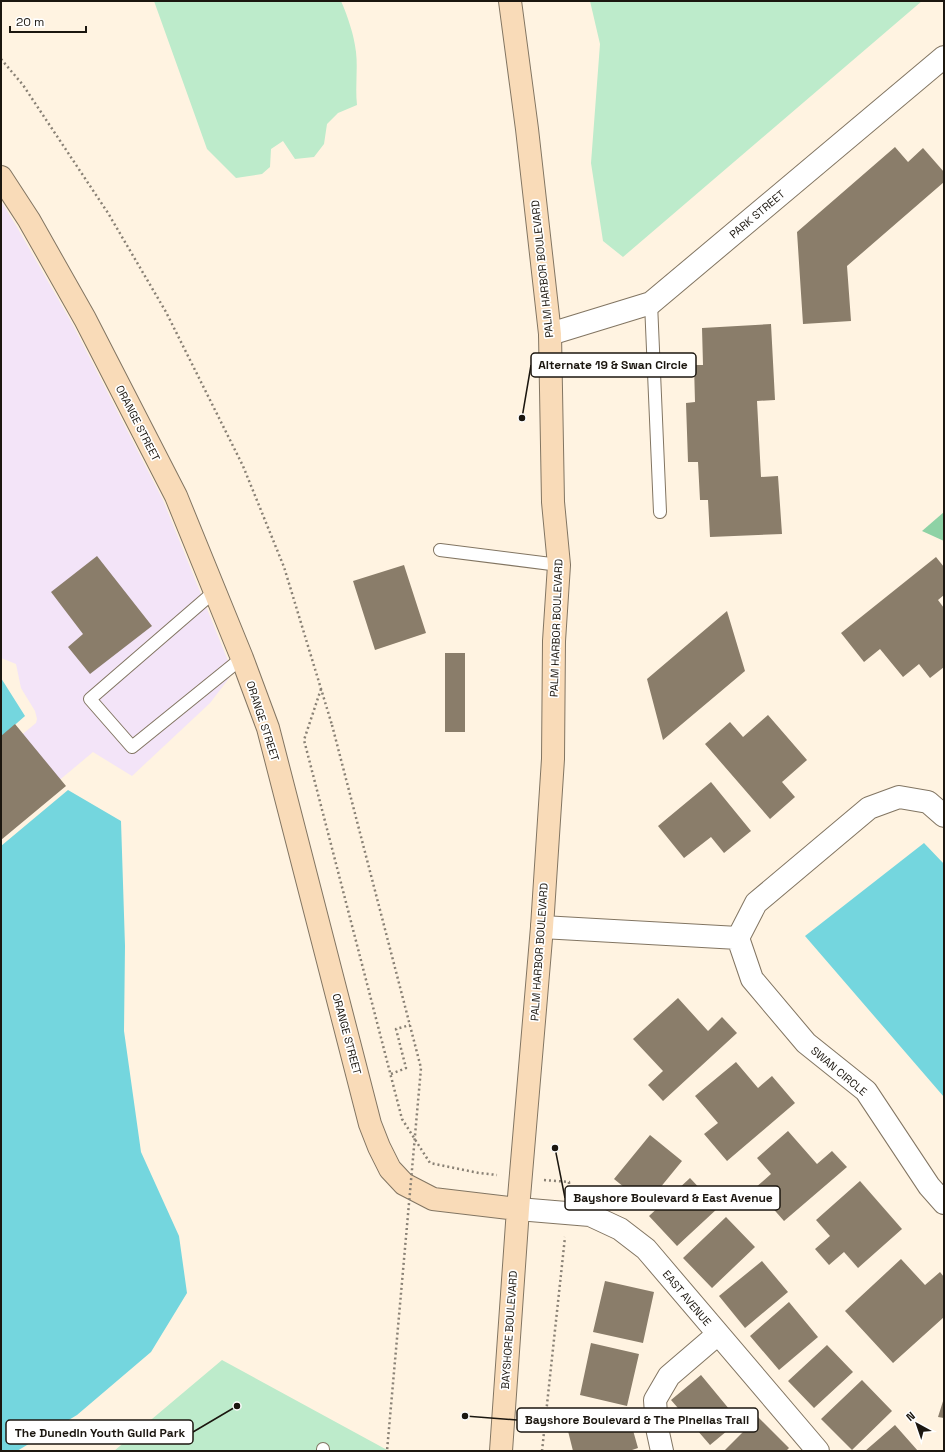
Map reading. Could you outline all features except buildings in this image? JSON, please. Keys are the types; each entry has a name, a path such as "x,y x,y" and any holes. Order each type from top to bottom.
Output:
{"main road":[{"name":"PALM HARBOR BOULEVARD","path":"510,1 527,129 550,334 553,502 559,565 554,641 553,759 542,927 518,1209"},
{"name":"ORANGE STREET","path":"1,177 29,220 88,326 176,496 242,658 268,728 370,1124 390,1169 404,1184 433,1199 518,1209"},
{"name":"BAYSHORE BOULEVARD","path":"501,1451 518,1209"}],"street":[{"name":"PARK STREET","path":"550,334 651,303 944,57"},
{"path":"542,927 738,938 756,903 869,808 899,797 928,802 944,816"},
{"name":"SWAN CIRCLE","path":"738,938 752,979 806,1043 866,1092 930,1186 944,1203"},
{"name":"EAST AVENUE","path":"518,1209 590,1215 620,1229 646,1248 818,1451"},
{"path":"662,1451 657,1428 655,1400 669,1376 718,1334"}],"lane":[{"path":"651,303 660,512"},
{"path":"440,550 559,565"},
{"path":"215,591 90,699 132,747 242,658"}],"path":[{"path":"1,58 22,85 108,213 166,312 243,466 284,567 332,725 421,1068 387,1451"},
{"path":"321,689 304,740 402,1119 430,1164 479,1173 569,1182 568,1213 542,1451"},
{"path":"391,1074 406,1068 396,1029 410,1025"}],"shaded area":[{"path":"1,201 73,325 163,500 233,673 210,703 132,776 93,752 1,829 1,752 36,723 37,719 35,711 21,688 16,664 1,658"}],"green space":[{"path":"154,1 341,1 350,26 357,58 357,105 338,113 327,124 324,144 314,157 295,159 283,141 271,149 270,167 262,174 236,178 207,149"},
{"path":"590,1 922,1 623,257 603,241 591,163 600,44"},
{"path":"944,512 944,541 922,531"},
{"path":"222,1360 389,1451 114,1451"}],"water":[{"path":"1,678 25,716 1,737"},
{"path":"68,790 121,821 125,946 124,1031 141,1152 179,1236 187,1293 151,1352 77,1415 17,1451 1,1451 1,846"},
{"path":"924,843 944,864 944,1097 805,936"}],"place":[{"name":"Alternate 19 & Swan Circle","path":"522,418"},
{"name":"Bayshore Boulevard & East Avenue","path":"555,1148"},
{"name":"The Dunedin Youth Guild Park","path":"237,1406"},
{"name":"Bayshore Boulevard & The Pinellas Trail","path":"465,1416"}]}
